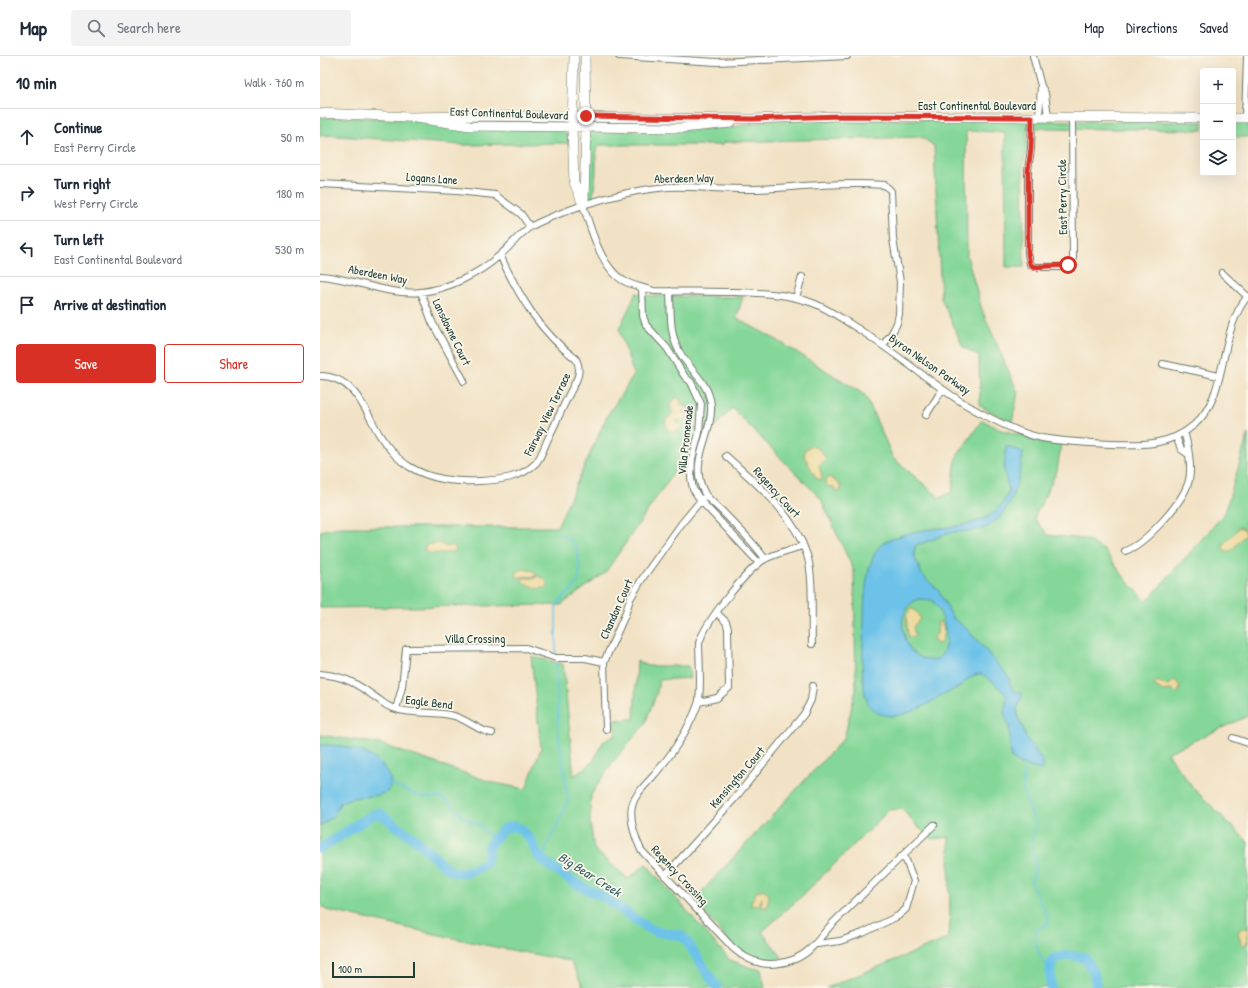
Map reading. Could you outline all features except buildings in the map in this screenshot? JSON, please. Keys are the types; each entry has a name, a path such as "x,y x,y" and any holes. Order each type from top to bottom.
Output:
{"main road":[{"name":"Byron Nelson Parkway","path":"574,56 572,116 574,182 583,205"},
{"name":"Byron Nelson Parkway","path":"583,205 586,127 585,56"},
{"name":"East Continental Boulevard","path":"320,113 409,117 586,116 752,119 841,116 1200,118"},
{"name":"East Continental Boulevard","path":"409,117 470,126 682,128 730,124 752,119"}],"street":[{"path":"618,56 692,58 717,62 847,56"},
{"path":"1033,56 1041,86 1045,93 1040,117"},
{"path":"1246,118 1247,56"},
{"path":"1040,117 1041,86"},
{"name":"East Perry Circle","path":"1040,117 1031,149 1028,170 1028,253 1030,264 1034,267 1064,267 1073,259 1072,117"},
{"name":"Logans Lane","path":"320,184 457,191 495,195 521,214 530,227"},
{"name":"Aberdeen Way","path":"320,276 356,281 373,287 403,293 421,292 457,282 486,266 530,227 583,205 646,190 669,187 755,189 824,184 885,185 891,192 893,239 900,282 899,314 897,323 892,334 883,344"},
{"name":"Byron Nelson Parkway","path":"583,205 597,245 604,259 617,276 642,288 654,291 752,293 796,298 829,310 883,344 942,390 995,420 1041,438 1089,443 1129,445 1155,444 1176,437 1184,432 1194,425 1205,412 1215,393 1233,323 1247,296"},
{"name":"Fairway View Terrace","path":"320,376 336,380 354,391 362,402 380,436 392,452 409,467 435,479 459,482 491,480 523,474 537,461 576,381 579,374 579,365 576,359 544,329 527,306 500,255"},
{"path":"1222,273 1247,296"},
{"path":"796,298 802,277"},
{"name":"Villa Promenade","path":"642,288 643,316 646,325 667,348 685,377 691,382 701,404 698,434 692,459 691,478 693,489 701,501 759,563"},
{"name":"Villa Promenade","path":"670,291 671,322 676,344 692,370 702,380 711,404 711,412 699,457 701,482 705,494"},
{"name":"Lansdowne Court","path":"421,292 432,322 464,381"},
{"path":"1163,364 1219,376"},
{"path":"926,415 942,390"},
{"path":"1125,551 1135,548 1146,539 1174,507 1189,481 1189,446 1184,432"},
{"path":"1176,437 1181,449 1188,454"},
{"name":"Regency Court","path":"726,456 784,513 794,528 807,554 809,568 812,644"},
{"path":"705,494 756,546 765,559"},
{"name":"Chandon Court","path":"606,729 604,662 635,590 682,523 701,501 705,494"},
{"name":"Regency Crossing","path":"802,546 765,559 759,563 737,585 701,635 699,643 699,702 686,732 655,775 636,795 632,806 631,817 636,840 641,850 733,948 743,957 753,962 767,964 795,959 817,944 833,923 934,825"},
{"path":"699,702 717,698 729,688 728,628 726,622 717,613"},
{"name":"Villa Crossing","path":"396,709 402,687 406,649 526,648 556,658 586,658 604,662"},
{"name":"Eagle Bend","path":"320,674 335,675 352,681 390,707 409,713 452,715 470,721 483,732 492,733"},
{"name":"Kensington Court","path":"665,876 735,798 804,714 811,700 813,686"},
{"path":"1233,738 1248,743"},
{"path":"817,944 840,941 863,933 898,916 906,908 914,881 904,855"}],"green space":[{"path":"320,117 399,119 562,130 568,136 569,143 464,145 323,135 320,137"},
{"path":"769,120 1200,122 1200,130 1027,128 1027,151 1023,164 1024,267 1006,267 1005,132 966,131 967,256 982,310 1018,393 1012,422 980,406 979,356 963,347 941,298 934,146 922,137 725,142 723,145 601,145 596,149 596,172 593,197 590,199 586,196 587,134 593,131 672,131 734,127"},
{"path":"1236,122 1248,122 1248,137 1236,137"},
{"path":"636,293 651,296 743,297 736,318 777,340 865,395 893,458 940,498 952,492 956,458 982,420 1001,430 1061,444 1057,471 1034,518 1048,535 1085,539 1104,550 1127,581 1147,601 1225,513 1248,434 1248,716 1167,753 1192,787 1248,842 1248,988 826,988 947,939 950,925 949,837 932,839 918,827 902,809 889,810 804,894 762,932 782,957 765,961 755,960 738,950 722,934 694,900 844,738 856,690 854,571 821,499 732,408 676,469 605,573 561,605 320,608 320,531 339,527 557,527 607,416 634,375 619,329"},
{"path":"531,656 563,664 574,776 593,762 603,742 616,735 614,720 634,719 637,661 647,666 688,666 690,678 659,680 657,692 645,724 612,763 591,795 590,821 594,849 628,879 646,864 730,960 752,968 761,969 765,988 584,988 570,961 485,945 326,910 320,903 320,735 380,744 494,783 526,789 541,748"}],"sand":[{"path":"676,397 681,400 681,406 688,406 688,410 682,412 688,413 689,416 685,420 677,420 676,423 681,424 683,427 672,433 668,430 665,422 673,412 670,406"},
{"path":"812,446 819,449 826,458 819,465 822,477 821,480 816,478 804,456 805,449"},
{"path":"830,477 840,485 841,491 836,492 834,487 826,486 825,480"},
{"path":"1239,527 1244,529 1245,535 1231,551 1225,551 1223,548 1225,542"},
{"path":"439,543 446,547 453,545 456,549 454,551 441,553 424,551 426,545"},
{"path":"522,569 534,571 536,576 517,578 516,573"},
{"path":"538,576 543,578 548,583 547,587 539,589 522,582 523,578 535,578"},
{"path":"911,608 917,612 920,619 913,627 915,635 911,638 908,636 906,616"},
{"path":"940,621 943,626 943,635 941,643 937,644 933,638 937,634 938,622"},
{"path":"1175,680 1180,686 1179,692 1177,693 1171,690 1163,691 1154,685 1157,681 1168,686"},
{"path":"764,889 769,895 767,907 761,907 762,898 759,905 751,905 757,891"},
{"path":"1244,927 1248,929 1248,940 1244,946 1241,944 1238,931"}],"water":[{"path":"1006,446 1023,452 1022,463 1016,486 1012,497 1000,517 992,524 982,529 975,531 954,532 919,544 915,546 914,555 922,575 938,590 953,618 966,628 1010,678 1009,682 1014,691 1023,694 1017,708 1018,718 1023,727 1025,736 1043,761 1043,768 1041,770 1019,764 1011,758 1009,725 1004,713 1007,697 996,684 982,674 974,675 958,688 921,707 899,715 889,716 878,713 869,706 864,687 863,655 866,584 874,555 879,547 890,540 912,532 977,522 990,515 1001,506 1009,491 1004,470","holes":["918,599 932,600 939,610 944,622 946,634 945,646 942,654 935,659 925,659 912,652 905,638 903,623 906,609 911,603"]},
{"path":"320,745 349,748 369,755 377,760 384,767 390,778 388,791 379,795 352,798 341,802 333,816 320,826"}],"waterway":[{"path":"556,654 557,604 576,585 580,570 579,557 575,546 570,540 558,533"},
{"path":"543,861 546,846 555,830 568,800 559,738 556,663"},
{"path":"1027,765 1023,780 1023,791 1035,823 1031,844 1036,867 1031,883 1048,918 1048,924 1037,929 1036,946 1040,956 1050,971"},
{"path":"390,784 422,797 439,797 448,801 464,818 480,825 489,835 490,844"},
{"name":"Big Bear Creek","path":"320,849 372,815 380,813 417,841 448,869 456,872 464,872 474,869 486,862 490,844 503,829 513,826 521,829 532,842 538,856 578,885 605,898 645,926 657,932 680,935 686,940 717,988"},
{"name":"Big Bear Creek","path":"1051,988 1050,971 1053,959 1069,956 1085,958 1093,972 1095,988"}],"route":[{"path":"586,116 752,119 841,116 1032,117 1031,149 1028,162 1028,253 1030,264 1032,267 1064,267 1068,265"}]}
